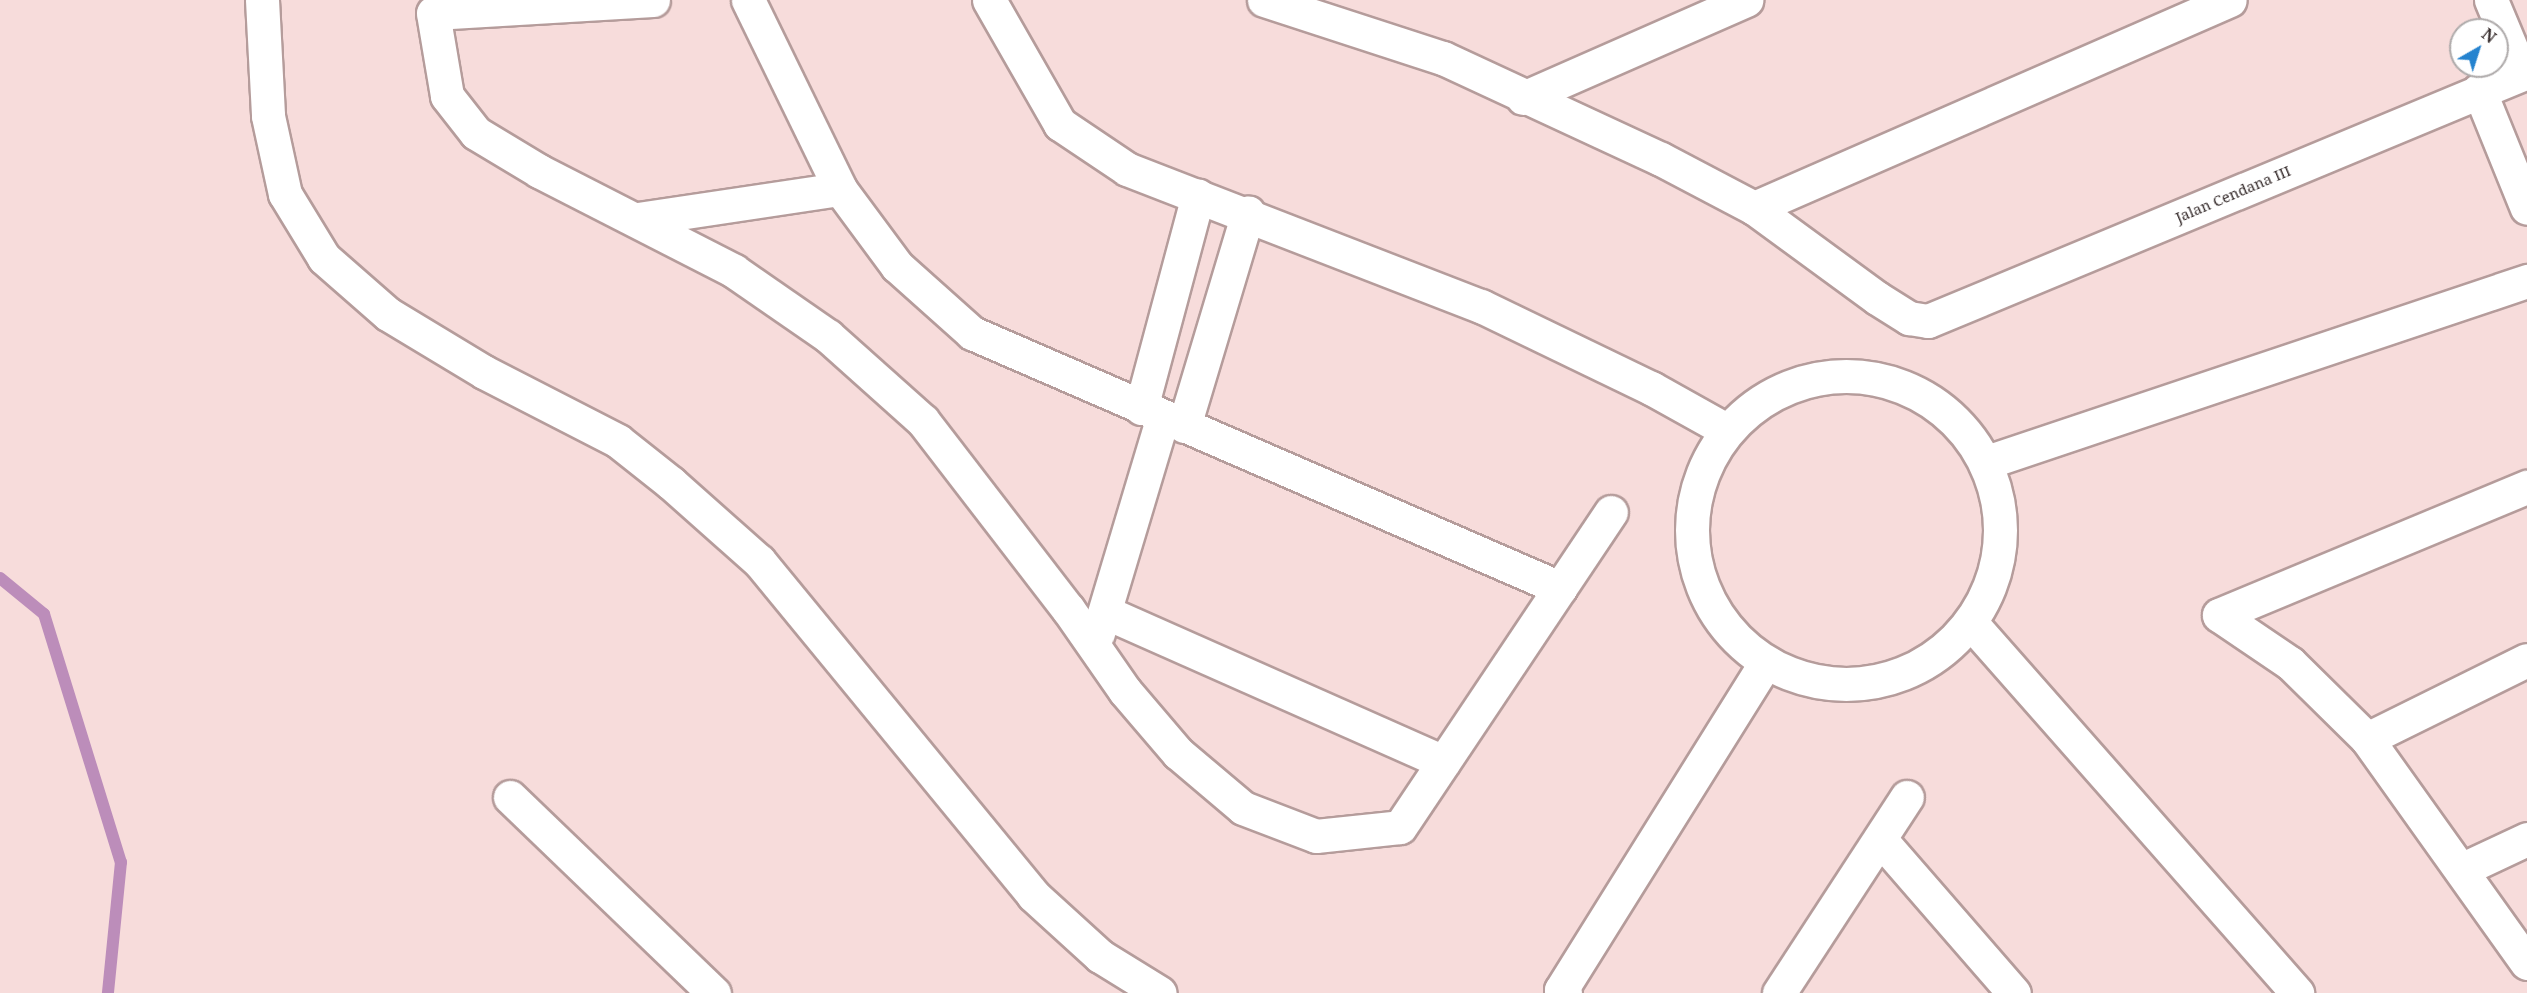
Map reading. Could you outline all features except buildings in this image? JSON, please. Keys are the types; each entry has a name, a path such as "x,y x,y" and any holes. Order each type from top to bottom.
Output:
{"street":[{"path":"262,0 268,116 285,194 324,258 388,315 484,372 618,441 671,483 759,561 966,819 1033,895 1100,956 1160,993"},
{"path":"653,0 433,13 447,96 476,133 539,171 639,219 734,271 828,336 923,421 1068,609 1092,649 1178,753 1244,808 1316,836 1400,827 1611,512"},
{"path":"748,0 840,189 897,266 972,333 1560,588"},
{"path":"989,0 1060,124 1127,170 1248,212 1480,306 1652,388 1726,430"},
{"path":"1523,98 1746,0"},
{"path":"1754,208 2230,0"},
{"path":"2491,0 2524,73"},
{"name":"Jalan Cendana III","path":"1281,2 1443,58 1523,98 1661,159 1754,208 1909,318 1928,321 1946,317 2478,90 2524,73"},
{"path":"2478,90 2527,208"},
{"path":"639,219 840,189"},
{"path":"1163,417 1198,196"},
{"path":"1092,649 1163,417 1248,212"},
{"path":"1987,462 2527,281"},
{"path":"1833,374 1894,381 1948,412 1987,462 2002,516 1997,572 1972,624 1930,663 1876,684 1818,683 1765,663 1725,627 1699,581 1690,528 1698,486 1726,430 1784,388 1833,374"},
{"path":"2527,487 2219,615 2290,663 2367,739 2463,869 2527,963"},
{"path":"1105,612 1443,762"},
{"path":"1972,624 2297,993"},
{"path":"2367,739 2527,660"},
{"path":"1565,993 1561,990 1765,663"},
{"path":"510,797 714,993"},
{"path":"1779,993 1907,797"},
{"path":"1880,839 2014,993"},
{"path":"2463,869 2527,839"}],"waterway":[{"path":"0,578 44,614 121,862 108,993"}]}
